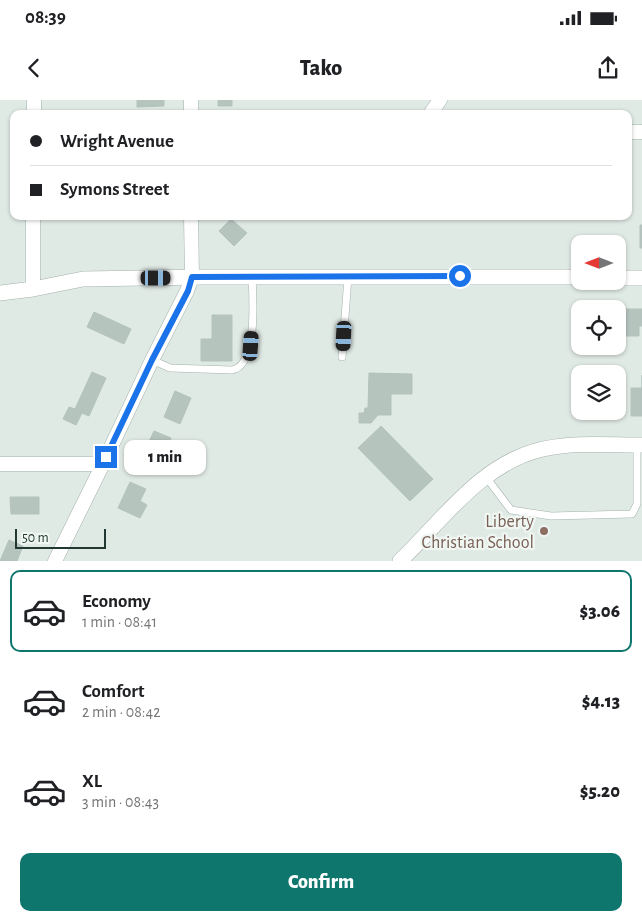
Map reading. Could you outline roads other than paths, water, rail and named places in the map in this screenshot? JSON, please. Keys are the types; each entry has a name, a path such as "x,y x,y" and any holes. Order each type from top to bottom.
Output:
{"street":[{"path":"33,220 33,289"},
{"path":"55,561 152,360 188,291 192,277 191,220"},
{"path":"0,293 33,289 83,279 192,277 571,277"},
{"path":"626,278 642,278"},
{"path":"400,561 471,488 504,464 527,453 571,445 639,445"},
{"path":"0,464 103,464"}],"lane":[{"path":"152,360 170,368 232,370 242,366 251,346 252,277"},
{"path":"342,357 348,278"},
{"path":"486,476 511,510 551,516 632,514 637,504 639,445"}],"place":[{"name":"Liberty Christian School","path":"544,531"}]}
